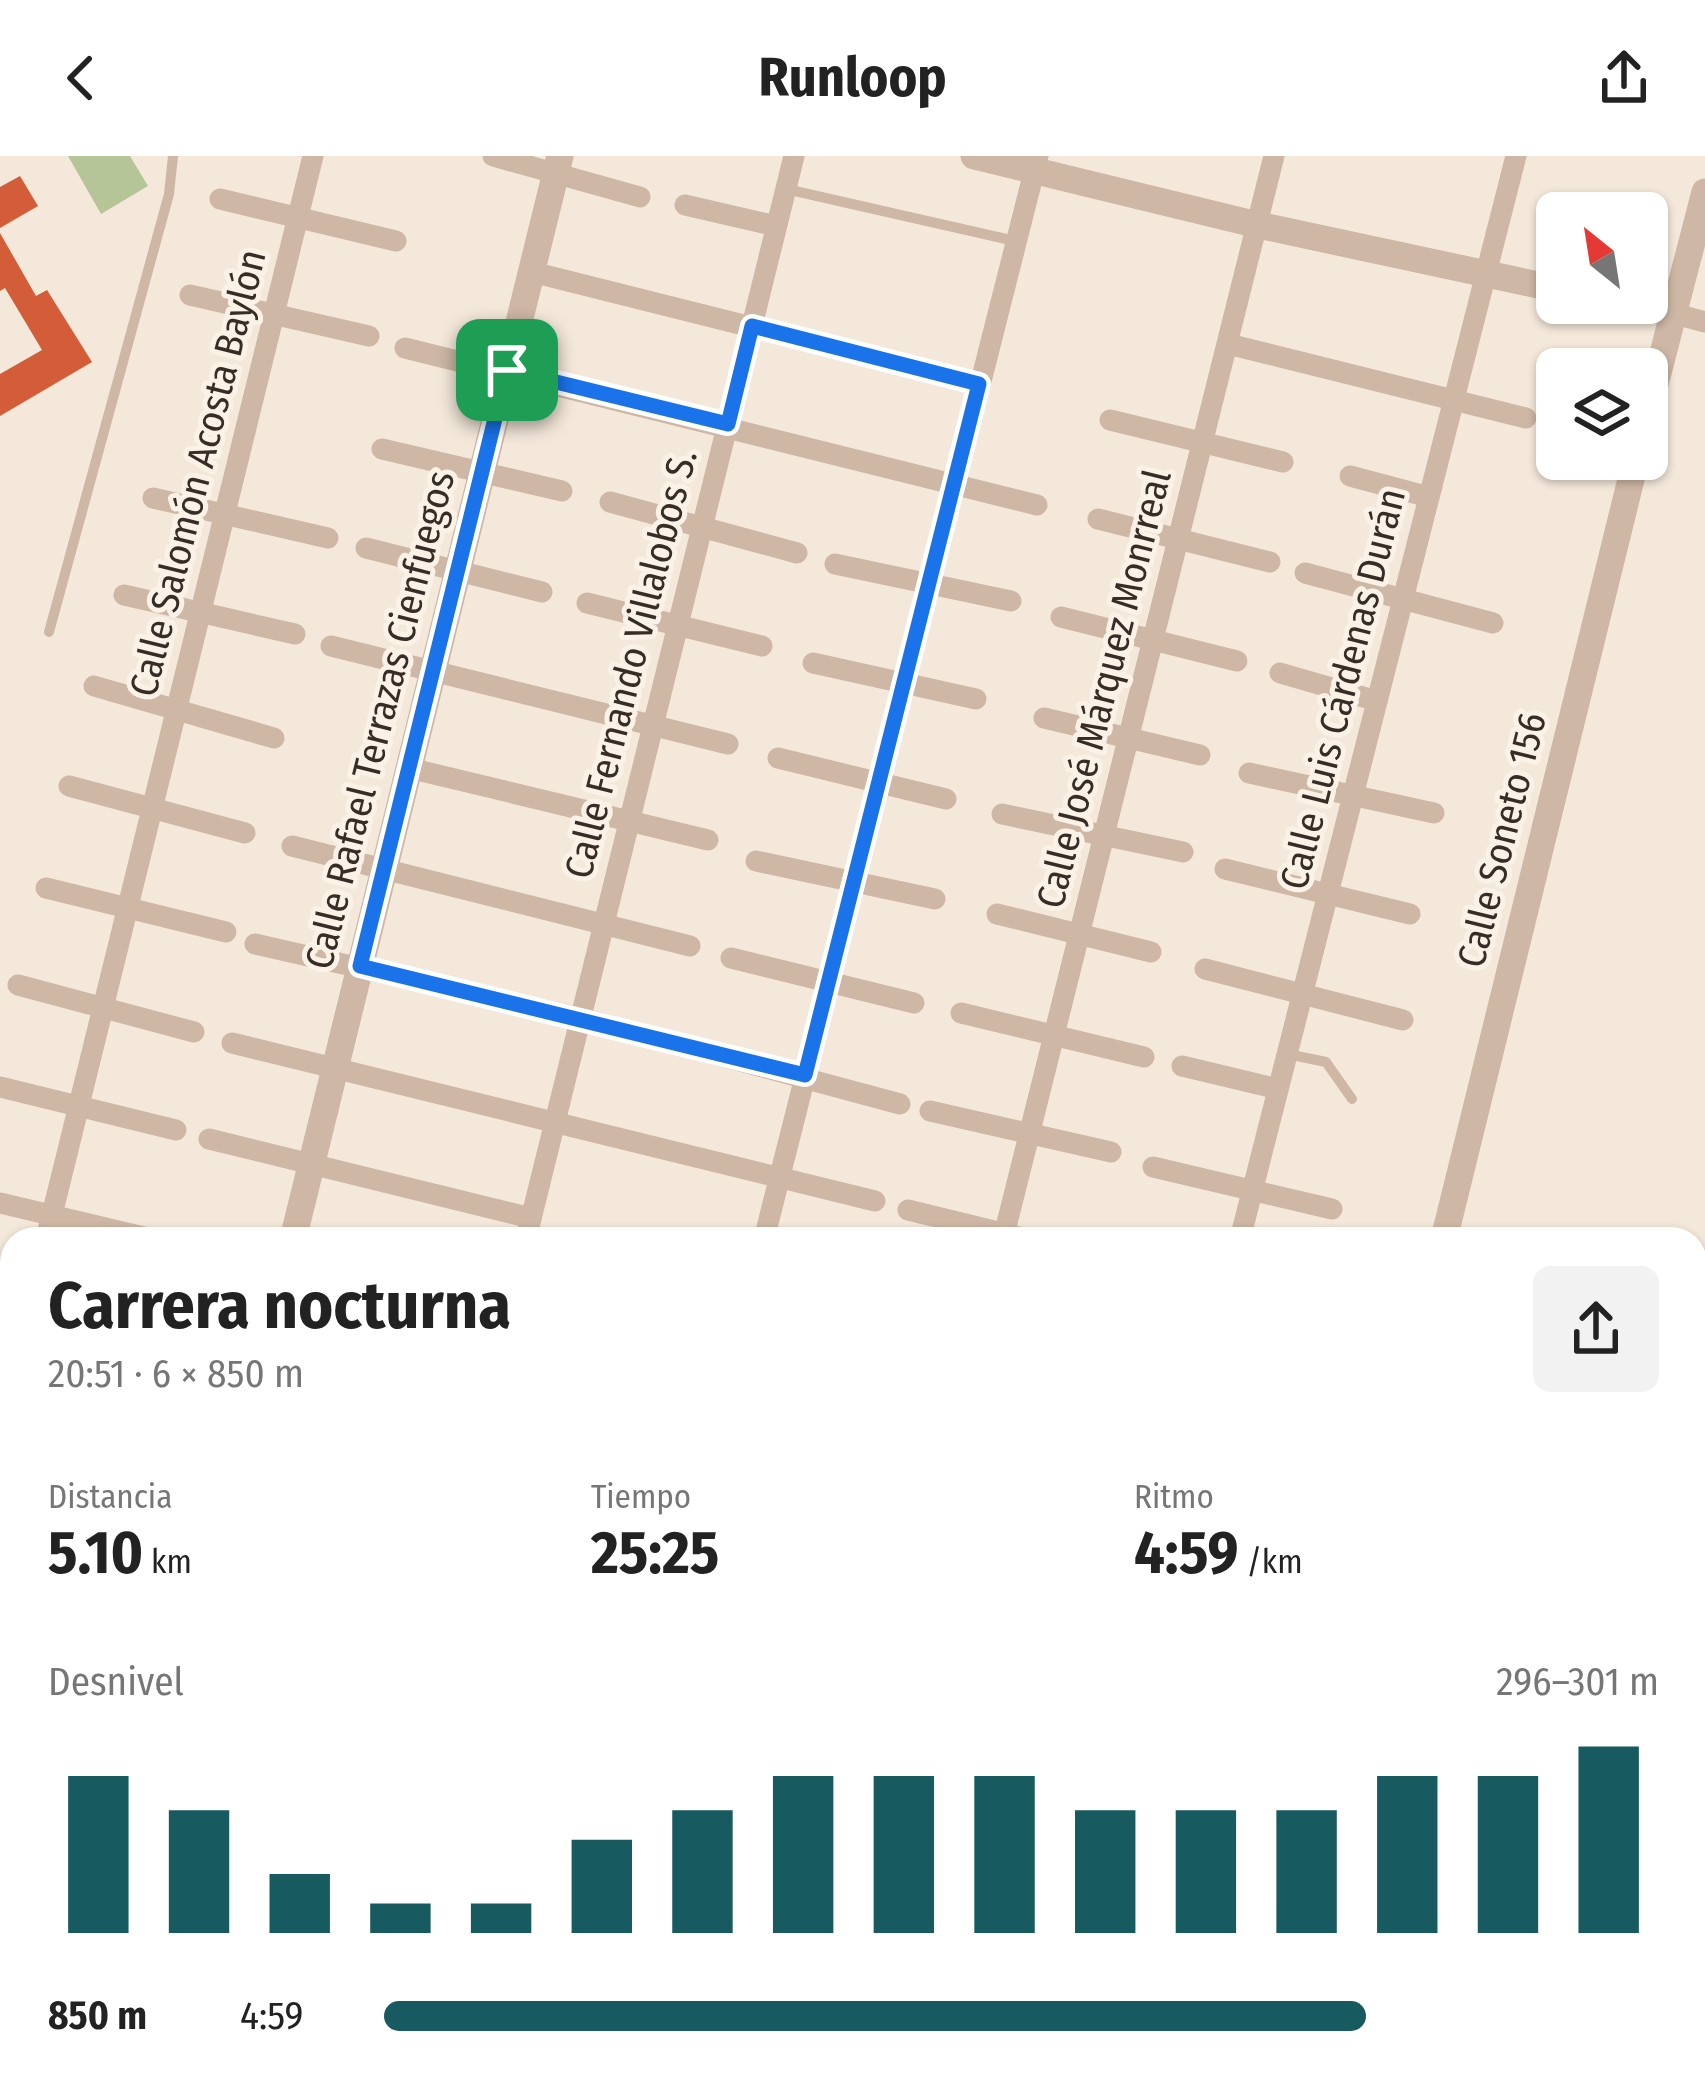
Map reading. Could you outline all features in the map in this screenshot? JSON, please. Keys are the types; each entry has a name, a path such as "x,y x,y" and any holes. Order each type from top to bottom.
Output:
{"street":[{"name":"Calle Salomón Acosta Baylón","path":"49,1227 313,156"},
{"path":"493,156 558,165 640,197"},
{"name":"Calle Fernando Villalobos S.","path":"528,1227 794,156"},
{"path":"974,156 1037,163 1258,225 1536,285"},
{"name":"Calle José Márquez Monrreal","path":"1014,1227 1030,1132 1274,156"},
{"name":"Calle Luis Cárdenas Durán","path":"1243,1227 1516,156"},
{"path":"767,1227 1037,163"},
{"name":"Calle Rafael Terrazas Cienfuegos","path":"296,1227 558,165"},
{"path":"1663,348 1704,196"},
{"path":"220,200 396,241"},
{"path":"685,205 776,226"},
{"path":"532,272 979,384"},
{"path":"190,295 369,336"},
{"path":"1668,312 1705,322"},
{"path":"1228,344 1526,418"},
{"path":"405,348 728,424 1037,505"},
{"path":"1111,420 1282,462"},
{"path":"382,449 562,491"},
{"path":"1350,476 1429,496"},
{"name":"Calle Soneto 156","path":"1447,1227 1631,480"},
{"path":"153,498 328,538"},
{"path":"610,502 797,553"},
{"path":"1098,518 1270,562"},
{"path":"366,548 542,592"},
{"path":"835,564 1011,601"},
{"path":"1305,572 1493,623"},
{"path":"124,595 295,634"},
{"path":"587,603 762,646"},
{"path":"1061,617 1237,661"},
{"path":"332,646 728,744"},
{"path":"813,663 976,699"},
{"path":"1280,673 1377,700"},
{"path":"94,686 177,706 274,738"},
{"path":"1044,718 1200,755"},
{"path":"778,758 946,799"},
{"path":"409,768 708,840"},
{"path":"1249,773 1434,813"},
{"path":"69,786 245,833"},
{"path":"1002,814 1183,852"},
{"path":"292,845 690,946"},
{"path":"756,860 935,899"},
{"path":"1225,869 1410,914"},
{"path":"46,888 226,932"},
{"path":"997,914 1151,952"},
{"path":"255,944 580,1018 805,1075 900,1105"},
{"path":"731,958 914,1003"},
{"path":"1205,969 1403,1020"},
{"path":"18,985 194,1032"},
{"path":"961,1012 1144,1057"},
{"path":"232,1043 335,1064 875,1201"},
{"path":"1182,1066 1278,1089"},
{"path":"0,1087 176,1130"},
{"path":"930,1111 1111,1152"},
{"path":"209,1139 311,1162 525,1227"},
{"path":"1154,1167 1332,1209"},
{"path":"0,1203 100,1227"},
{"path":"908,1210 973,1227"}],"lane":[{"path":"49,632 169,194 173,156"},
{"path":"786,189 1016,241"},
{"path":"1287,1054 1325,1062 1352,1099"}],"green space":[{"path":"68,156 130,156 148,186 101,214"}],"building":[{"path":"20,176 38,206 0,228 0,187"},
{"path":"0,233 36,296 47,290 92,362 0,416 0,374 42,350 5,288 0,291"}],"route":[{"path":"752,326 979,384 805,1075 360,966 507,370 728,424 752,326"}]}
